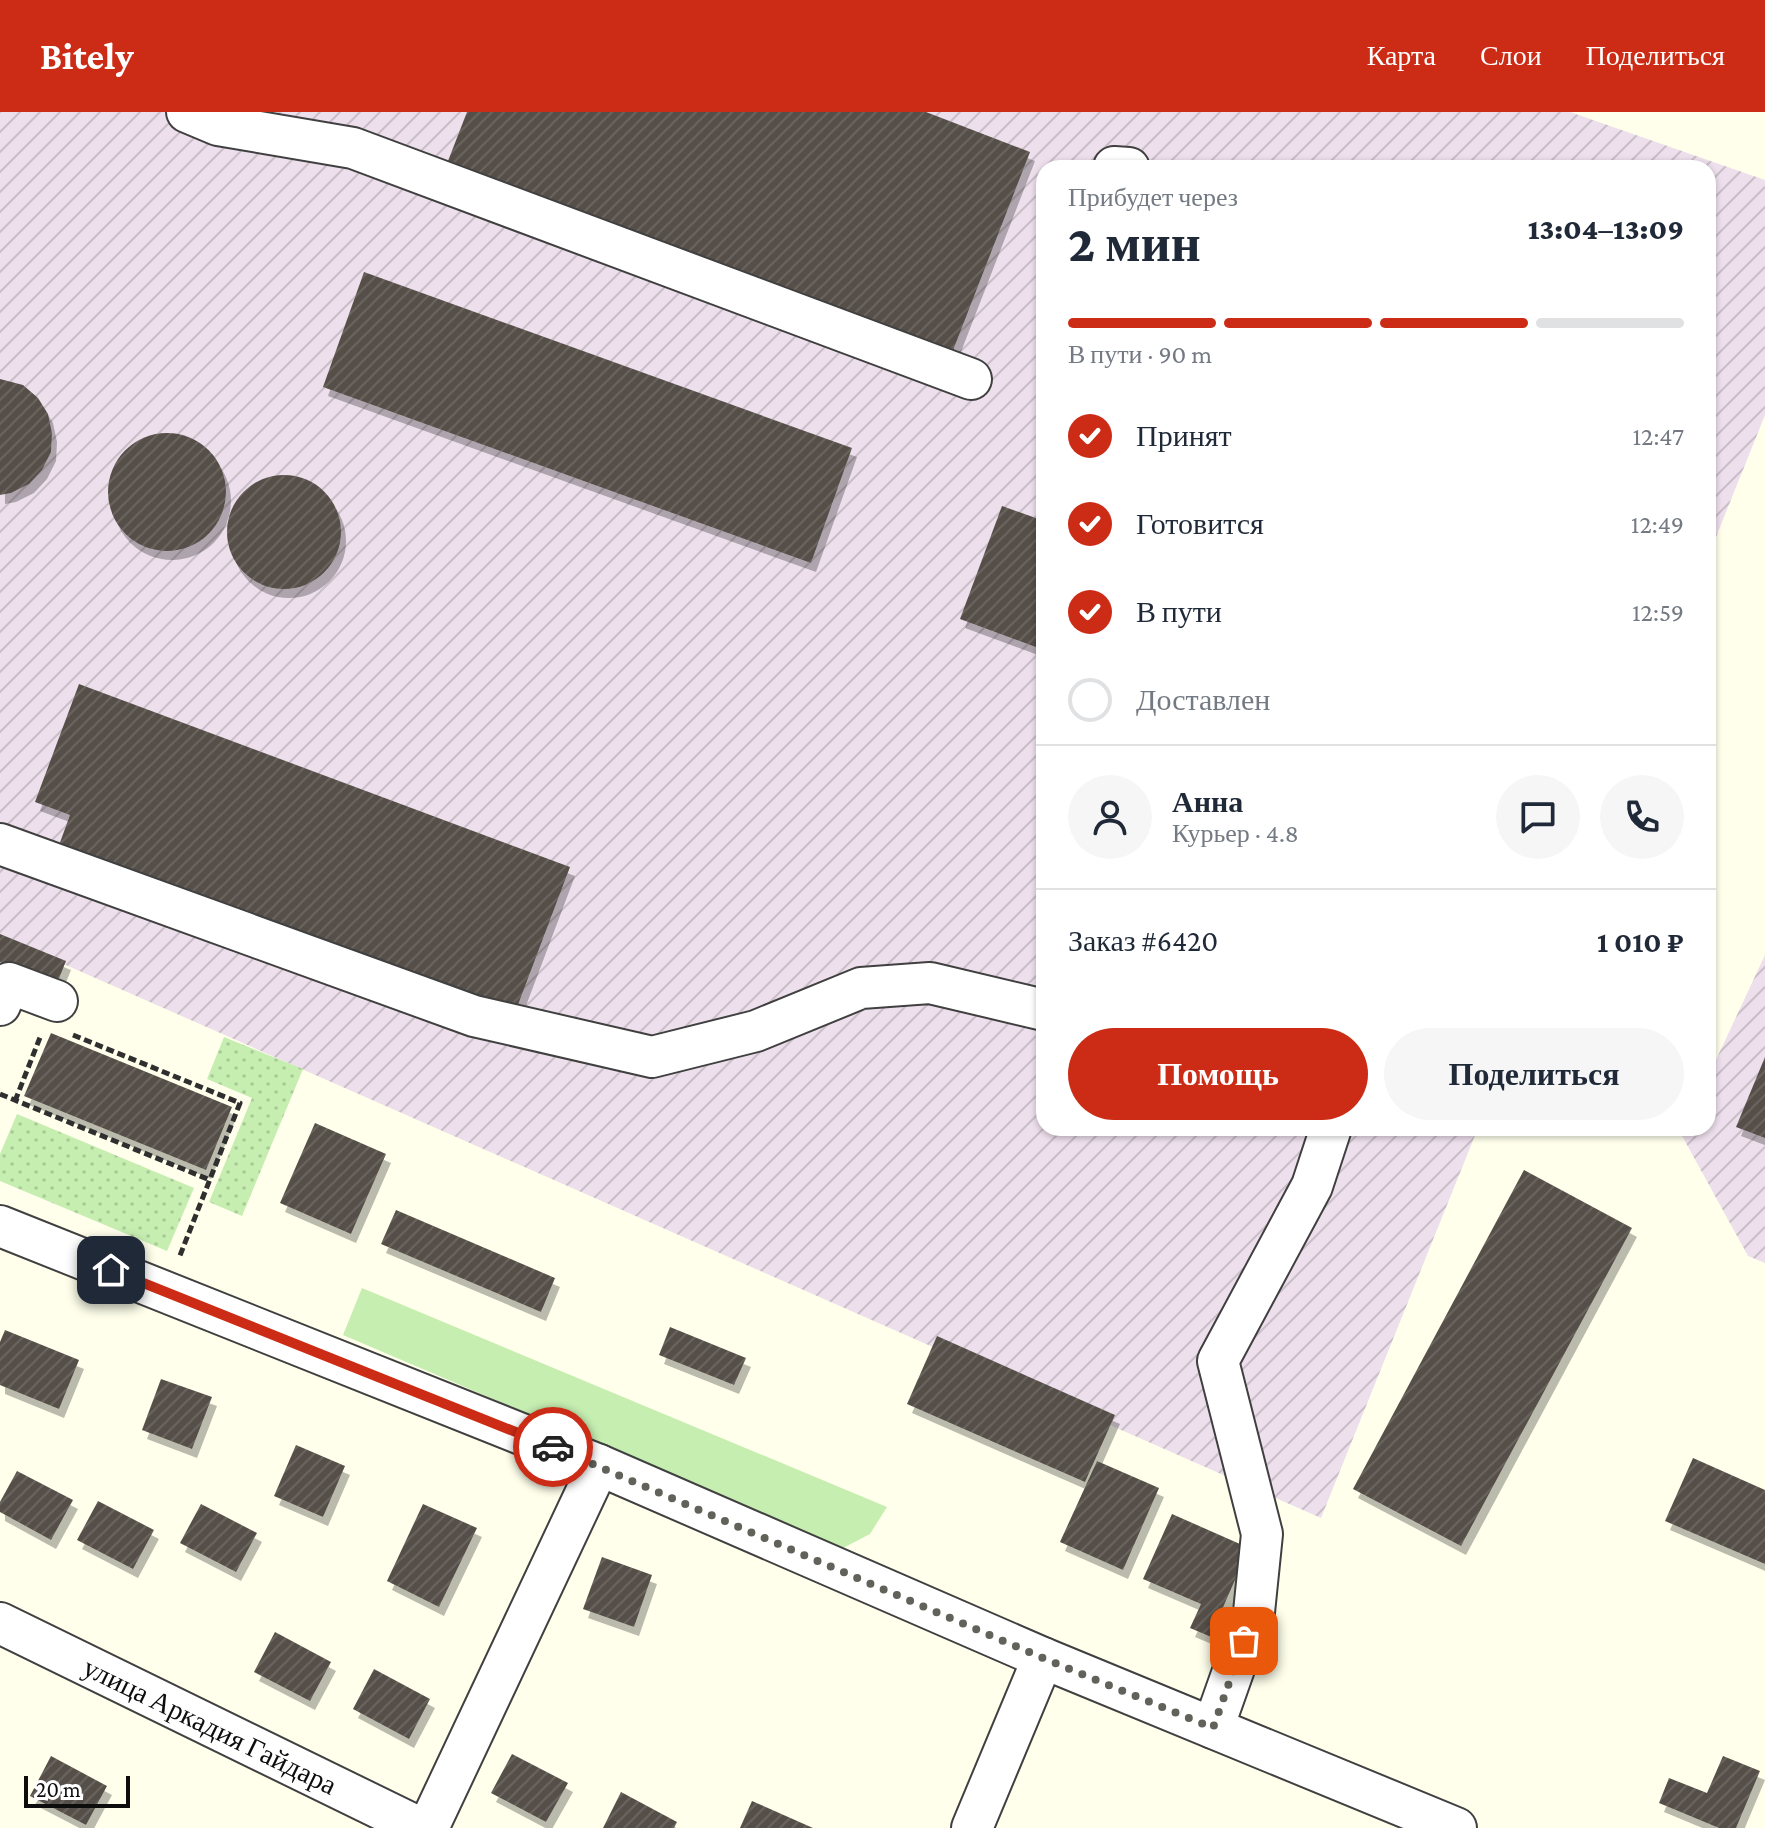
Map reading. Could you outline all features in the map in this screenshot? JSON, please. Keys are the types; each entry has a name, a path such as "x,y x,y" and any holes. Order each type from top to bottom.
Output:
{"street":[{"path":"187,112 218,125 353,148 971,379"},
{"path":"0,844 474,1016 652,1057 756,1031 861,988 930,983 1036,1008"},
{"path":"0,1005 9,983 54,1018"},
{"path":"1213,1728 1254,1612 1262,1534 1218,1361 1312,1186 1328,1136"},
{"path":"0,1226 599,1465 1043,1658 1456,1828"},
{"path":"428,1828 599,1465"},
{"name":"улица Аркадия Гайдара","path":"0,1623 420,1828"},
{"path":"972,1828 1043,1658"}],"path":[{"path":"15,1101 54,1018 240,1103 166,1292"},
{"path":"0,1094 210,1180"}],"shaded area":[{"path":"0,112 1570,112 1708,160 1036,160 1036,1136 1475,1136 1321,1518 0,936"},
{"path":"1716,163 1765,180 1765,415 1716,537"},
{"path":"1765,955 1765,1263 1748,1256 1682,1136 1716,1136 1716,1060"}],"green space":[{"path":"224,1037 303,1069 242,1216 209,1202 252,1098 207,1079"},
{"path":"17,1114 194,1188 167,1251 0,1181 0,1154"},
{"path":"362,1288 887,1507 870,1534 843,1548 343,1335"}],"building":[{"path":"467,112 926,112 1030,152 952,353 448,161"},
{"path":"364,272 852,448 811,563 323,387"},
{"path":"0,379 23,385 38,398 48,414 52,433 51,452 42,470 29,484 0,495"},
{"path":"167,433 190,438 209,450 221,469 226,492 221,515 209,534 190,546 167,551 144,546 125,534 113,515 108,492 113,469 125,450 144,438"},
{"path":"284,475 306,479 325,491 337,510 341,532 337,554 325,573 306,585 284,589 262,585 243,573 231,554 227,532 231,510 243,491 262,479"},
{"path":"1002,506 1036,518 1036,647 960,619"},
{"path":"79,684 570,867 513,1018 58,848 70,815 35,802"},
{"path":"0,934 66,961 56,986 0,962"},
{"path":"51,1033 232,1107 206,1170 24,1096"},
{"path":"1765,1057 1765,1138 1736,1127"},
{"path":"315,1123 386,1154 351,1234 280,1203"},
{"path":"1524,1170 1632,1228 1461,1546 1353,1489"},
{"path":"396,1210 555,1278 541,1312 381,1244"},
{"path":"670,1327 746,1358 734,1385 659,1355"},
{"path":"5,1330 79,1360 59,1409 0,1385 0,1342"},
{"path":"937,1336 1115,1415 1085,1482 907,1404"},
{"path":"161,1379 212,1397 192,1449 142,1430"},
{"path":"296,1445 345,1466 323,1517 274,1496"},
{"path":"1693,1458 1765,1490 1765,1564 1665,1521"},
{"path":"1097,1461 1159,1488 1123,1570 1060,1542"},
{"path":"17,1471 73,1500 51,1540 0,1512 0,1502"},
{"path":"98,1501 154,1530 133,1569 77,1540"},
{"path":"201,1504 257,1533 236,1572 180,1543"},
{"path":"423,1504 477,1528 439,1607 387,1581"},
{"path":"1172,1514 1249,1548 1221,1612 1234,1618 1223,1642 1190,1628 1201,1604 1143,1579"},
{"path":"602,1557 652,1575 634,1627 583,1609"},
{"path":"275,1632 331,1662 310,1701 254,1672"},
{"path":"374,1669 430,1699 409,1739 353,1709"},
{"path":"512,1754 568,1783 546,1822 491,1793"},
{"path":"51,1756 107,1786 86,1825 30,1796"},
{"path":"1723,1756 1760,1771 1736,1828 1719,1828 1659,1803 1669,1778 1707,1793"},
{"path":"621,1792 677,1822 674,1828 603,1828"},
{"path":"752,1801 813,1828 740,1828"}],"way so far":[{"path":"553,1447 1213,1728 1244,1641"}],"route":[{"path":"111,1270 553,1447"}]}
